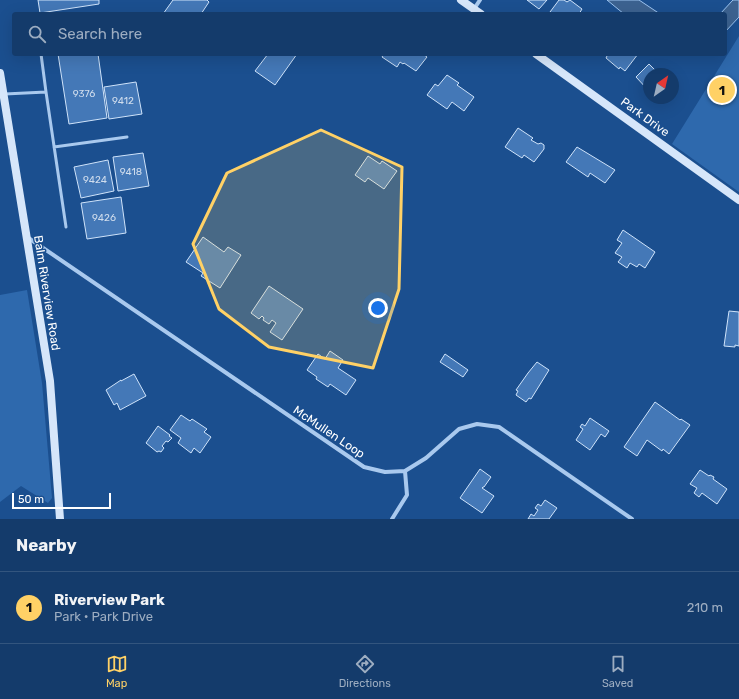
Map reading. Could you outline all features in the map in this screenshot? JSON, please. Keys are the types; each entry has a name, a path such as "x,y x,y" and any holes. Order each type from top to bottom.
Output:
{"main road":[{"path":"461,0 478,12"},
{"name":"Park Drive","path":"539,56 739,200"},
{"name":"Balm Riverview Road","path":"0,72 3,94 3,110 26,235 50,382 60,519"}],"street":[{"path":"474,9 480,0"},
{"name":"McMullen Loop","path":"26,235 364,468 385,472 405,471 426,458 459,429 477,424 499,427 632,519"},
{"path":"392,519 407,495 405,471"}],"lane":[{"path":"41,56 66,227"},
{"path":"3,94 46,92"},
{"path":"54,147 127,137"}],"highlighted area":[{"path":"321,130 402,167 399,289 373,368 269,347 219,309 193,244 227,173"}],"shaded area":[{"path":"607,0 639,0 657,12 622,12"},
{"path":"733,0 739,0 739,17 727,30 727,12 722,12"},
{"path":"739,36 739,192 672,144"},
{"path":"27,290 42,383 52,498 48,503 21,486 0,502 0,295"}],"building":[{"path":"38,0 99,0 99,4 40,12"},
{"path":"173,0 207,0 209,2 202,12 164,12"},
{"path":"527,0 547,0 539,9"},
{"path":"559,0 564,0 567,2 570,0 582,9 580,12 550,12"},
{"path":"58,56 98,56 107,118 69,124"},
{"path":"266,56 296,56 275,85 255,71"},
{"path":"607,56 636,56 625,71 620,67 619,69 606,58"},
{"path":"382,57 427,57 416,71 400,62 397,67"},
{"path":"649,64 653,68 645,68"},
{"path":"643,70 643,85 636,77"},
{"path":"447,75 459,83 457,85 474,97 464,111 452,102 447,109 427,95 435,84 438,86"},
{"path":"136,82 142,114 109,119 104,87"},
{"path":"518,128 533,138 531,140 538,144 541,143 544,145 544,149 534,162 524,155 522,158 505,147"},
{"path":"577,147 615,170 605,183 590,173 588,177 566,162"},
{"path":"143,153 149,186 118,191 113,157"},
{"path":"368,156 380,164 382,161 397,171 384,189 368,178 365,182 355,175"},
{"path":"108,160 114,191 81,198 74,167"},
{"path":"121,197 126,233 87,239 81,203"},
{"path":"623,230 655,252 645,268 639,264 637,267 630,263 627,268 618,262 622,257 615,253 622,243 617,240"},
{"path":"203,237 224,252 228,247 241,255 220,288 201,276 203,273 186,262"},
{"path":"269,286 303,309 282,340 270,332 276,323 272,320 269,324 263,320 264,318 262,316 259,319 251,313"},
{"path":"729,311 739,312 739,346 735,345 735,347 724,346"},
{"path":"330,351 343,360 338,368 356,380 346,395 330,384 328,387 316,379 317,377 307,370 318,354 325,359"},
{"path":"445,354 468,370 463,377 440,362"},
{"path":"537,362 549,370 531,399 529,398 526,402 516,395 518,391 516,390"},
{"path":"134,374 146,396 120,410 117,403 114,405 106,390 121,380"},
{"path":"655,402 680,420 681,419 690,425 669,454 663,449 662,451 647,440 637,456 624,447"},
{"path":"181,415 190,421 192,419 207,429 204,432 211,437 200,453 194,448 191,453 178,443 181,438 170,430"},
{"path":"590,418 609,431 605,437 601,434 590,450 576,440 583,429 580,427 582,424 585,426"},
{"path":"158,426 172,438 168,442 166,441 162,446 164,448 161,452 157,452 146,443"},
{"path":"480,469 491,477 482,488 494,496 482,513 460,498"},
{"path":"700,470 709,476 714,477 713,479 727,489 717,504 702,493 699,497 694,493 697,488 690,484"},
{"path":"545,500 557,508 549,519 528,519 531,514 534,516 538,510 535,508 538,504 541,506"}],"place":[{"name":"Riverview Park","path":"722,90"}]}
